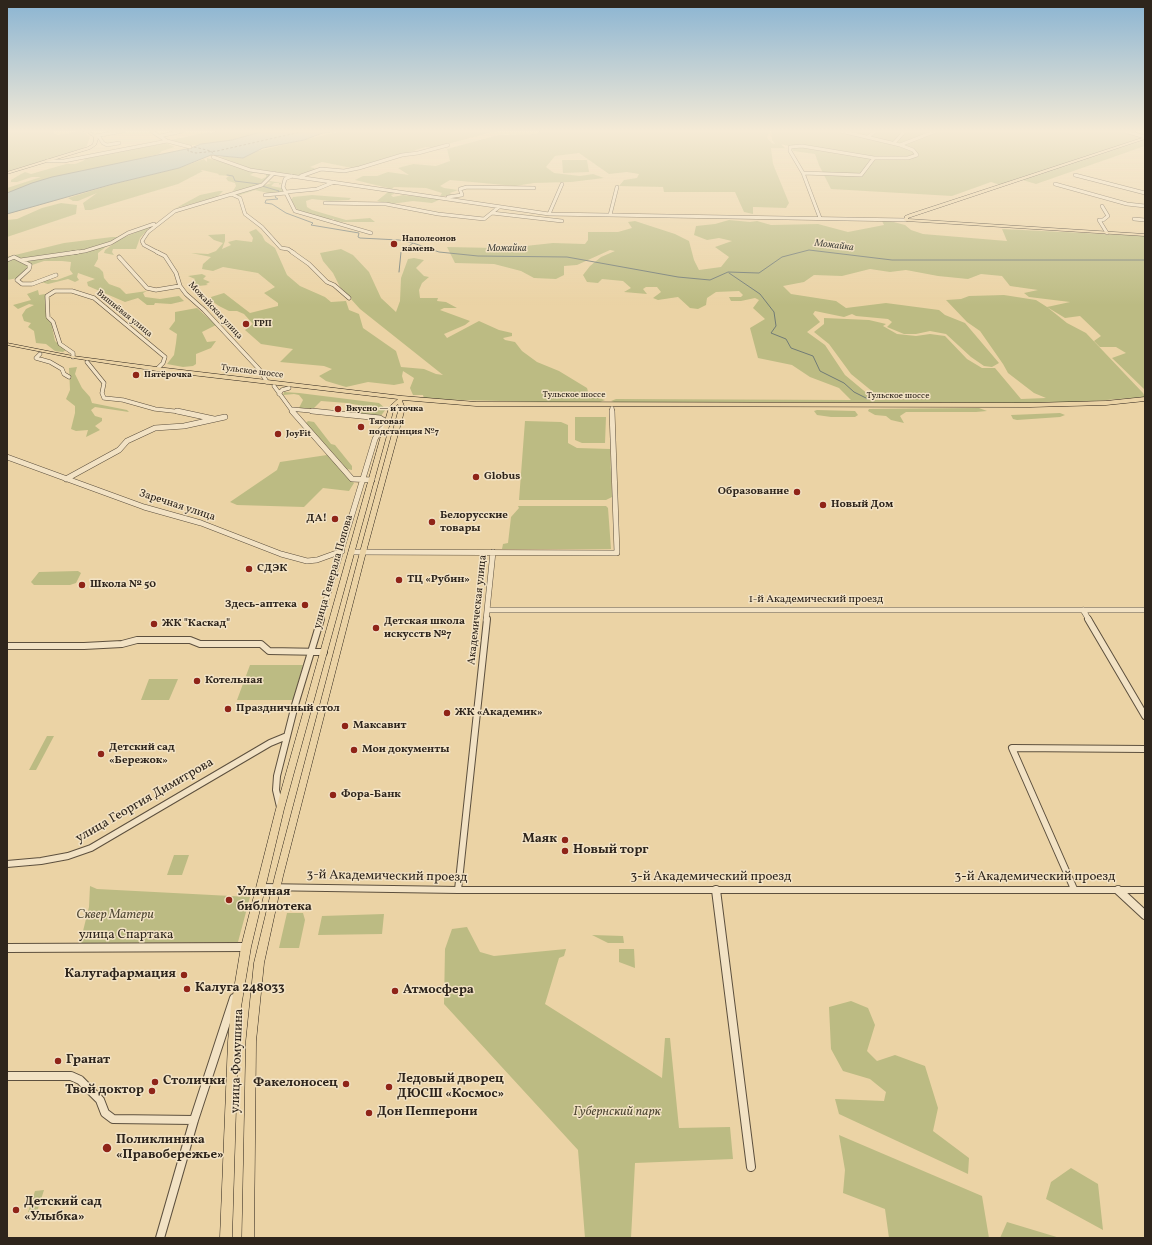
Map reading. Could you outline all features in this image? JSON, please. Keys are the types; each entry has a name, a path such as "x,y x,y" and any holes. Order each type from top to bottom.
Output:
{"main road":[{"path":"906,220 906,217 989,189"},
{"path":"906,220 1145,235"},
{"name":"Тульское шоссе","path":"7,346 157,369 267,382 401,402 608,405 1079,407 1145,402"},
{"name":"Тульское шоссе","path":"7,346 40,354 87,362 289,388 401,402 476,406 1030,405 1099,403 1145,399"},
{"path":"382,399 390,402 392,407 401,402"},
{"name":"улица Генерала Попова","path":"276,888 362,552 400,417 401,402"},
{"name":"улица Генерала Попова","path":"240,979 246,947 280,809 392,407"},
{"path":"389,421 400,417"},
{"name":"улица Фомушина","path":"248,1238 251,1041 254,1000 259,963 276,888"},
{"name":"улица Фомушина","path":"226,1238 233,1042 240,979"}],"street":[{"name":"Можайская улица","path":"248,189 182,208 158,223 148,232 142,241 144,245 165,256 176,273 180,286 264,375 267,382"},
{"path":"284,189 295,211 371,233"},
{"path":"265,195 286,193 303,189"},
{"path":"381,189 550,214 906,220"},
{"path":"441,198 462,195 460,189"},
{"path":"550,214 552,209 551,206 559,189"},
{"path":"610,215 616,189"},
{"path":"808,189 820,218"},
{"path":"1073,189 1127,204 1145,206"},
{"path":"1130,189 1145,193"},
{"path":"232,194 240,198 245,214 262,227 281,248 288,249 309,264 327,282 334,285 349,298"},
{"path":"325,202 363,205 386,204 438,214 484,219 499,207"},
{"path":"1102,206 1108,216 1103,220 1099,220 1107,233"},
{"path":"492,213 562,220"},
{"path":"1134,219 1145,220"},
{"path":"22,260 85,251 158,223"},
{"path":"119,257 148,288 156,290 180,286"},
{"path":"7,260 14,258 22,260 30,265 29,269 17,280 22,284 32,284 56,275"},
{"name":"Вишнёвая улица","path":"73,357 73,354 60,344 53,322 48,317 47,296 55,291 72,291 94,298 165,357 163,364 157,369"},
{"path":"40,354 36,358 50,362 62,369 64,374 69,376"},
{"path":"87,362 104,384 102,393 104,398 123,400 155,409 172,410 214,419"},
{"path":"252,381 264,375"},
{"path":"274,386 291,410 352,478 372,480"},
{"path":"280,394 282,390 289,388"},
{"name":"Академическая улица","path":"458,890 474,750 493,552 617,553 608,405"},
{"path":"280,809 276,790 277,776 310,651 342,551 375,439 389,421 380,418 291,410"},
{"path":"66,479 120,450 127,441 155,428 184,426 225,417"},
{"name":"Заречная улица","path":"7,457 144,507 201,523 297,559 317,560 342,551"},
{"path":"352,552 493,552"},
{"name":"1-й Академический проезд","path":"488,610 1145,610"},
{"path":"1083,610 1145,716"},
{"path":"7,646 84,646 122,644 137,640 190,640 200,644 261,644 269,651 324,652"},
{"name":"улица Георгия Димитрова","path":"7,864 41,861 68,856 91,848 270,743 287,736"},
{"path":"1074,889 1012,748 1145,749"},
{"name":"3-й Академический проезд","path":"261,888 458,890 1145,890"},
{"path":"716,890 751,1167"},
{"path":"1118,890 1145,915"},
{"name":"улица Спартака","path":"7,948 246,947"},
{"name":"улица Генерала Попова","path":"160,1238 194,1120 240,979"},
{"path":"7,1076 71,1076 80,1080 100,1100 105,1113 114,1119 194,1120"}],"green space":[{"path":"7,189 18,189 7,193"},
{"path":"97,189 161,189 91,210 85,210 83,203 97,193 78,201 73,201 68,198"},
{"path":"234,189 246,189 240,191 233,191"},
{"path":"251,189 283,189 284,192 272,194 255,190 237,196 235,194"},
{"path":"430,189 458,190 450,193 453,196 440,196 442,193"},
{"path":"663,189 783,189 789,203 786,208 753,207 753,214 744,212 735,192 664,192"},
{"path":"833,189 971,189 952,196"},
{"path":"223,191 217,197 176,208 200,195"},
{"path":"388,192 393,192 394,194 391,195 393,197 403,195 441,199 432,203 413,201 391,204 377,201"},
{"path":"312,195 351,198 349,200 330,201 312,199 306,201 307,207 312,210 346,220 370,218 375,222 343,222 334,221 334,219 325,219 298,211 291,200 293,197"},
{"path":"61,203 77,205 76,214 7,237 7,220 17,219 42,208"},
{"path":"729,220 750,222 757,221 771,225 818,224 848,232 884,225 882,221 890,221 905,225 911,230 923,234 1007,241 1002,229 1145,236 1145,390 1112,358 1126,353 1116,347 1100,347 1094,341 1101,336 1080,316 1065,318 1047,307 1067,323 1086,333 1143,393 1145,397 1067,403 614,402 611,401 616,399 851,400 839,388 810,377 792,365 758,358 750,328 765,319 753,308 759,300 755,298 741,301 731,301 729,297 741,297 743,295 739,291 716,292 707,298 706,305 698,309 690,308 678,297 658,300 653,298 661,292 657,287 646,287 643,289 647,294 624,292 631,288 623,281 602,279 598,283 587,282 583,275 590,266 601,257 615,251 610,250 577,265 564,266 564,275 556,279 534,278 521,271 494,264 455,263 447,247 496,248 511,250 516,247 553,243 585,244 588,240 588,232 618,232 632,228 628,222 635,221 675,234 689,241 694,260 699,270 721,267 729,257 715,247 732,241 719,238 707,240 694,235 696,226 715,224","holes":["870,269 890,272 906,270 938,276 968,279 981,274 1002,276 1010,286 1038,290 1024,293 1029,297 1070,302 1047,307 1036,300 1004,295 969,296 961,299 946,300 967,322 980,331 1008,373 1034,393 1046,398 1021,399 995,368 982,368 967,359 945,336 930,334 916,336 897,334 883,326 886,324 869,320 824,318 824,324 814,332 829,344 851,374 878,396 910,399 875,400 845,375 825,345 807,332 820,322 813,314 815,311 844,317 852,314 856,316 888,319 892,322 887,327 904,334 916,334 930,331 946,334 971,357 984,366 992,367 999,363 965,323 945,315 939,310 886,303 846,308 836,301 791,294 783,286 804,282 814,275 842,276"]},
{"path":"151,226 140,238 136,249 113,249 112,252 114,255 104,253 105,250 120,239"},
{"path":"256,229 265,241 275,248 287,275 300,286 325,297 331,302 346,301 349,310 359,314 363,328 396,351 401,367 424,369 443,375 360,309 340,287 333,273 323,261 320,253 341,249 353,255 369,272 381,298 396,312 400,301 401,278 408,259 414,258 424,260 416,268 424,276 429,277 422,283 419,290 420,298 438,298 437,301 446,302 457,308 444,308 440,310 470,321 465,325 444,334 447,338 479,321 499,330 512,333 512,336 503,338 505,340 515,342 522,351 537,362 559,371 587,388 589,395 605,400 600,402 538,402 424,399 423,395 413,395 410,388 414,378 403,371 402,376 404,383 394,385 368,382 346,387 326,381 319,376 332,369 324,366 280,362 293,349 261,344 245,330 253,324 244,314 237,311 229,311 219,306 212,301 211,297 224,293 250,313 278,306 278,303 264,293 275,287 258,273 223,267 213,271 202,269 203,264 211,257 191,253 208,254 216,251 223,243 214,240 208,235 225,234 225,241 222,249 231,245 228,242 236,240 252,242 253,238 249,232"},
{"path":"119,237 107,243 107,246 98,253 98,259 94,266 103,272 104,278 109,284 120,288 126,294 147,291 143,293 145,297 160,299 179,296 184,301 171,304 155,303 154,305 147,305 138,298 125,302 88,286 87,282 95,279 78,273 77,277 79,280 75,282 68,279 48,284 41,282 47,280 57,280 73,274 70,270 71,262 44,261 29,266 18,278 7,280 7,257 64,243"},
{"path":"202,274 206,276 203,279 210,282 206,284 208,285 198,286 191,284 195,279 188,276"},
{"path":"38,290 39,295 45,294 46,317 51,322 55,341 66,350 63,352 55,351 46,344 36,343 34,331 28,327 31,323 24,321 22,315 26,309 34,305 29,304 18,309 13,305 31,300 27,294"},
{"path":"197,308 216,325 202,332 207,342 216,341 211,348 196,354 196,364 193,366 183,367 167,364 174,355 176,343 177,334 169,329 175,321 175,312"},
{"path":"77,367 75,374 82,388 90,397 92,403 127,410 129,412 95,407 91,410 95,416 102,418 102,421 95,426 100,430 86,437 88,430 76,431 71,429 75,406 66,399 70,390 69,368"},
{"path":"284,392 379,403 386,409 380,417 357,413 361,407 347,403 321,401 313,409 299,408 303,400 299,395 283,395"},
{"path":"979,408 987,411 906,412 900,416 904,423 891,420 886,416 875,415 868,411 869,409"},
{"path":"814,411 855,411 858,415 855,417 831,417 817,415"},
{"path":"1060,413 1065,415 1060,417 1017,420 1013,419 1011,415"},
{"path":"575,417 606,417 605,443 582,443 575,440"},
{"path":"308,421 314,422 331,444 335,445 352,466 352,470 347,469 306,423"},
{"path":"525,421 561,422 568,425 568,443 577,448 610,449 612,497 606,500 519,500"},
{"path":"327,455 354,483 349,491 323,488 304,507 237,505 230,502 277,470 280,462"},
{"path":"518,506 606,506 608,508 611,549 502,549 503,544 508,543 511,517 519,508"},
{"path":"78,571 81,573 76,583 70,585 34,585 31,582 39,572"},
{"path":"250,665 303,665 293,700 237,700"},
{"path":"149,679 178,679 169,700 141,700"},
{"path":"47,736 54,736 36,770 29,770"},
{"path":"174,855 189,855 182,875 167,875"},
{"name":"Сквер Матери","path":"90,886 97,889 250,897 238,942 80,943 89,907"},
{"path":"287,913 303,913 305,920 299,948 279,948"},
{"path":"384,914 382,934 318,935 322,916"},
{"name":"Губернский парк","path":"467,927 480,952 494,956 566,949 564,956 559,958 545,1004 662,1078 665,1038 670,1038 679,1128 730,1127 733,1159 635,1163 631,1238 585,1238 578,1150 444,1004 445,949 452,929"},
{"path":"592,935 623,936 624,943 608,943"},
{"path":"619,949 634,949 635,968 619,962"},
{"path":"851,1001 868,1008 875,1025 867,1051 877,1061 895,1055 925,1066 938,1108 933,1131 969,1158 968,1174 839,1114 835,1099 884,1101 886,1092 870,1079 843,1071 831,1049 829,1007"},
{"path":"839,1135 982,1196 989,1238 889,1238 885,1209 843,1193 845,1170"},
{"path":"1071,1168 1098,1184 1103,1230 1046,1199 1051,1182"},
{"path":"44,1190 37,1212 28,1212 35,1191"},
{"path":"1007,1222 1060,1238 1000,1238"}],"water":[{"path":"17,189 95,189 7,214 7,193"}],"waterway":[{"path":"273,189 279,191 275,197 278,199 266,200 265,203 272,204 286,213 313,223 311,225 359,233 358,237 360,238 399,240 413,243"},
{"path":"399,272 401,252 413,243"},
{"name":"Можайка","path":"413,243 439,252 478,256 567,257 678,277 710,280 728,272 759,273 782,257 809,250 892,260 1145,260"},
{"path":"729,273 760,294 774,312 776,326 771,333 786,339 791,348 813,356 820,371 844,383 854,392 868,399"}],"place":[{"name":"Наполеонов камень","path":"394,244"},
{"name":"ГРП","path":"246,324"},
{"name":"Пятёрочка","path":"136,375"},
{"name":"Вкусно — и точка","path":"338,409"},
{"name":"Тяговая подстанция №7","path":"361,427"},
{"name":"JoyFit","path":"278,434"},
{"name":"Globus","path":"476,477"},
{"name":"Образование","path":"797,492"},
{"name":"Новый Дом","path":"823,505"},
{"name":"ДА!","path":"335,519"},
{"name":"Белорусские товары","path":"432,522"},
{"name":"СДЭК","path":"249,569"},
{"name":"ТЦ «Рубин»","path":"399,580"},
{"name":"Школа № 50","path":"82,585"},
{"name":"Здесь-аптека","path":"305,605"},
{"name":"ЖК \"Каскад\"","path":"154,624"},
{"name":"Детская школа искусств №7","path":"376,628"},
{"name":"Котельная","path":"197,681"},
{"name":"Праздничный стол","path":"228,709"},
{"name":"ЖК «Академик»","path":"447,713"},
{"name":"Максавит","path":"345,726"},
{"name":"Мои документы","path":"354,750"},
{"name":"Детский сад «Бережок»","path":"101,754"},
{"name":"Фора-Банк","path":"333,795"},
{"name":"Маяк","path":"565,840"},
{"name":"Новый торг","path":"565,851"},
{"name":"Уличная библиотека","path":"229,900"},
{"name":"Калугафармация","path":"184,975"},
{"name":"Калуга 248033","path":"187,989"},
{"name":"Атмосфера","path":"395,991"},
{"name":"Гранат","path":"58,1061"},
{"name":"Столички","path":"155,1082"},
{"name":"Факелоносец","path":"346,1084"},
{"name":"Ледовый дворец ДЮСШ «Космос»","path":"389,1087"},
{"name":"Твой доктор","path":"152,1091"},
{"name":"Дон Пепперони","path":"369,1113"},
{"name":"Поликлиника «Правобережье»","path":"107,1148"},
{"name":"Детский сад «Улыбка»","path":"16,1210"}]}
